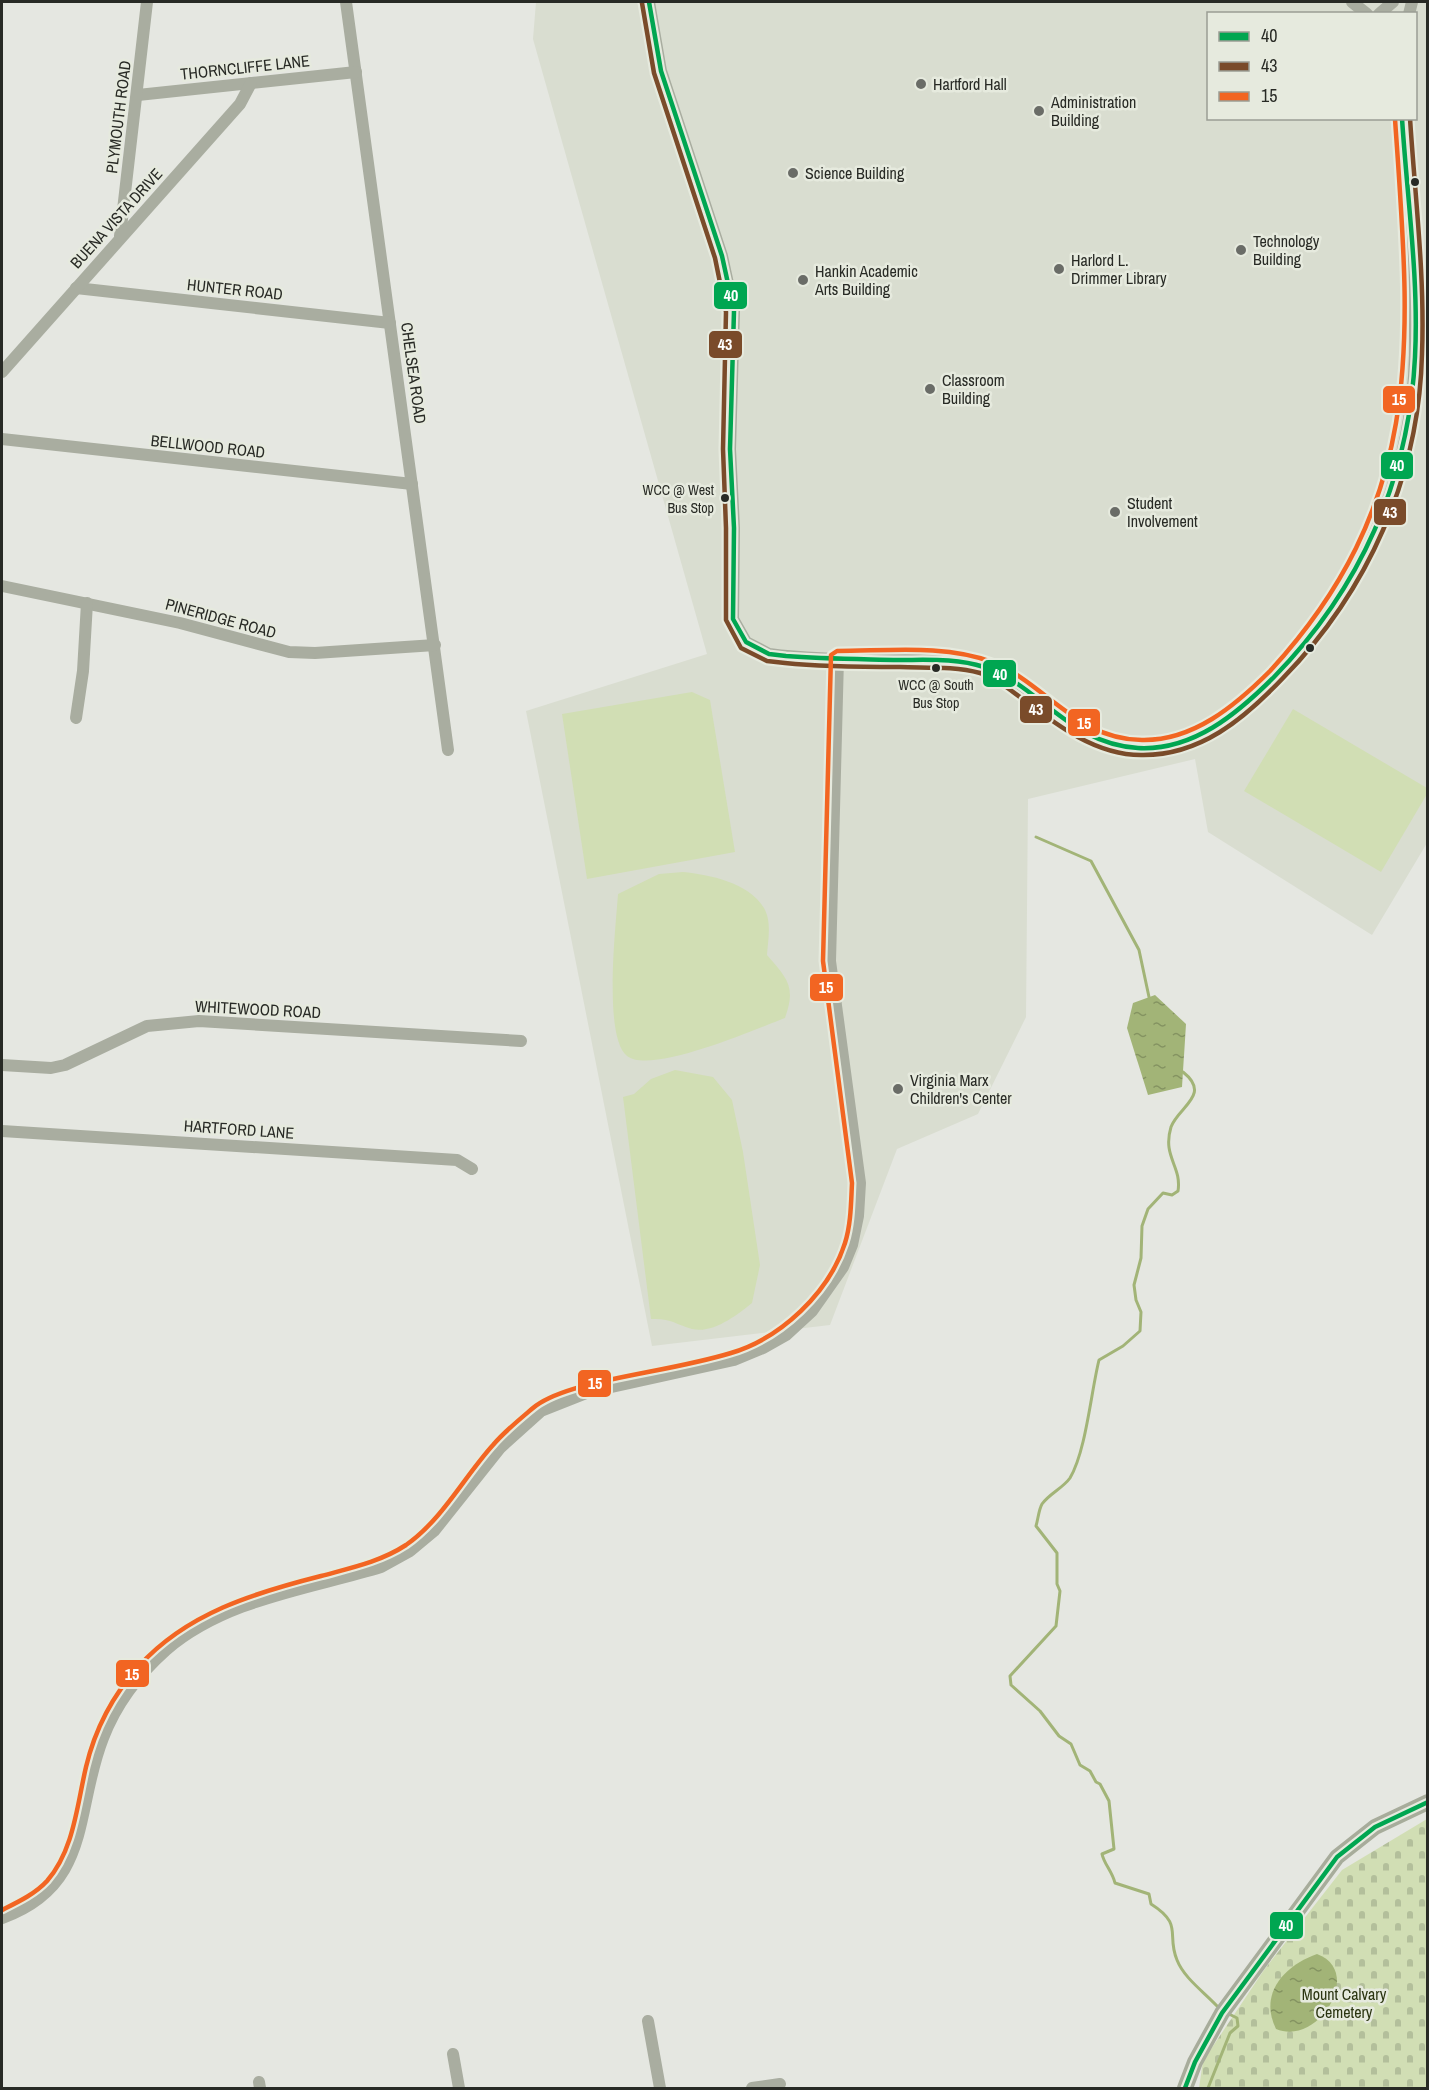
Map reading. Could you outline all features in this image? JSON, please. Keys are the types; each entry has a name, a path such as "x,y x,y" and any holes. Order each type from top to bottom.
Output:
{"main road":[{"path":"1185,2088 1195,2062 1222,2013 1337,1857 1375,1827 1428,1802"}],"street":[{"name":"PLYMOUTH ROAD","path":"120,236 147,2"},
{"name":"CHELSEA ROAD","path":"346,2 448,750"},
{"path":"649,2 666,90 722,256 734,311 730,449 734,528 733,619 737,631 756,650 789,657 954,661 986,667 1093,737 1116,745 1160,748 1183,743 1211,731 1241,709 1290,663 1325,620 1356,573 1380,521 1400,462 1410,411 1415,356 1402,120"},
{"path":"1352,2 1364,12"},
{"path":"1381,12 1393,2"},
{"name":"THORNCLIFFE LANE","path":"138,95 356,72"},
{"name":"BUENA VISTA DRIVE","path":"2,372 120,236 240,104 251,83"},
{"name":"HUNTER ROAD","path":"76,288 390,323"},
{"name":"BELLWOOD ROAD","path":"2,439 412,484"},
{"name":"PINERIDGE ROAD","path":"2,586 180,623 289,652 315,653 435,645"},
{"path":"76,718 87,603"},
{"path":"2,1918 31,1904 49,1889 65,1868 78,1841 93,1767 113,1715 127,1692 167,1649 199,1626 231,1610 381,1567 399,1558 434,1532 500,1448 541,1411 589,1392 734,1360 763,1348 786,1335 812,1311 830,1290 852,1245 858,1216 860,1184 830,961 838,658"},
{"name":"WHITEWOOD ROAD","path":"2,1065 51,1068 64,1065 138,1030 181,1022 521,1041"},
{"name":"HARTFORD LANE","path":"2,1131 457,1160 472,1169"},
{"path":"648,2021 660,2088"},
{"path":"453,2054 459,2088"},
{"path":"752,2088 780,2084"}],"shaded area":[{"path":"536,2 1427,2 1427,843 1372,935 1208,832 1195,759 1028,799 1026,1017 978,1114 897,1149 830,1325 652,1346 526,711 707,654 533,39"}],"green space":[{"path":"692,692 710,700 735,852 587,879 562,714"},
{"path":"1293,709 1427,788 1427,794 1381,872 1244,791"},
{"path":"683,872 728,881 748,892 764,908 769,925 767,955 788,984 790,998 788,1007 785,1018 729,1040 658,1060 639,1060 627,1056 620,1045 615,1027 613,980 618,894 659,874"},
{"path":"675,1070 713,1077 732,1100 743,1152 760,1265 752,1303 724,1322 700,1330 668,1320 651,1319 623,1097 634,1094 651,1079"},
{"name":"Mount Calvary Cemetery","path":"1427,1819 1427,2088 1199,2088 1203,2061 1264,1970 1342,1870"}],"water":[{"path":"1155,995 1186,1024 1182,1087 1148,1095 1127,1028 1133,1003"},
{"path":"1317,1954 1330,1963 1336,1975 1336,1990 1330,2005 1320,2018 1307,2027 1292,2032 1276,2029 1271,2016 1270,2003 1278,1982 1295,1965"}],"waterway":[{"path":"1036,837 1091,861 1139,950 1149,997"},
{"path":"1183,1072 1191,1080 1194,1094 1175,1120 1169,1137 1170,1154 1177,1175 1178,1191 1172,1195 1163,1193 1148,1209 1142,1226 1141,1258 1134,1285 1136,1300 1141,1312 1140,1331 1123,1346 1099,1360 1076,1466 1067,1482 1042,1504 1036,1526 1057,1553 1057,1584 1060,1591 1056,1626 1010,1676 1011,1685 1040,1711 1059,1736 1071,1744 1080,1765 1090,1771 1109,1801 1114,1849 1102,1854 1115,1883 1149,1894 1151,1904 1161,1911 1171,1924 1174,1951 1180,1967 1217,2006"},
{"path":"1208,2088 1230,2033 1238,2026 1237,2018 1229,2014"}],"transit line":[{"name":"40","path":"649,2 661,71 722,256 734,311 730,449 734,528 733,619 746,642 769,654 786,656 942,660 974,664 1004,675 1073,725 1093,736 1114,744 1138,748 1158,747 1195,737 1229,717 1260,691 1305,643 1331,607 1355,570 1374,530 1403,447 1411,402 1415,357 1414,267 1402,120"},
{"name":"43","path":"642,3 654,73 715,258 726,312 723,449 726,620 741,648 767,661 785,663 960,669 980,673 1003,685 1050,720 1078,737 1124,754 1162,754 1183,749 1219,732 1253,707 1313,644 1340,608 1364,570 1383,530 1399,488 1411,444 1419,400 1423,324 1410,120"},
{"name":"15","path":"2,1910 37,1890 56,1869 69,1841 94,1739 106,1713 139,1666 178,1632 200,1619 247,1598 365,1564 406,1545 442,1511 482,1457 498,1440 541,1402 586,1385 704,1360 750,1346 785,1325 815,1296 838,1261 845,1243 850,1221 852,1183 823,961 831,655 837,651 916,650 974,656 1011,671 1080,721 1098,731 1142,740 1161,739 1196,728 1228,708 1257,684 1322,607 1359,542 1383,478 1398,412 1404,344 1404,273 1395,120"},
{"name":"40","path":"1185,2088 1195,2062 1222,2013 1337,1857 1375,1827 1428,1802"}],"place":[{"name":"Hartford Hall","path":"921,84"},
{"name":"Administration Building","path":"1039,111"},
{"name":"Science Building","path":"793,173"},
{"name":"Technology Building","path":"1241,250"},
{"name":"Harlord L. Drimmer Library","path":"1059,269"},
{"name":"Hankin Academic Arts Building","path":"803,280"},
{"name":"Classroom Building","path":"930,389"},
{"name":"WCC @ West Bus Stop","path":"725,498"},
{"name":"Student Involvement","path":"1115,512"},
{"name":"WCC @ South Bus Stop","path":"936,668"},
{"name":"Virginia Marx Children's Center","path":"898,1089"}]}
